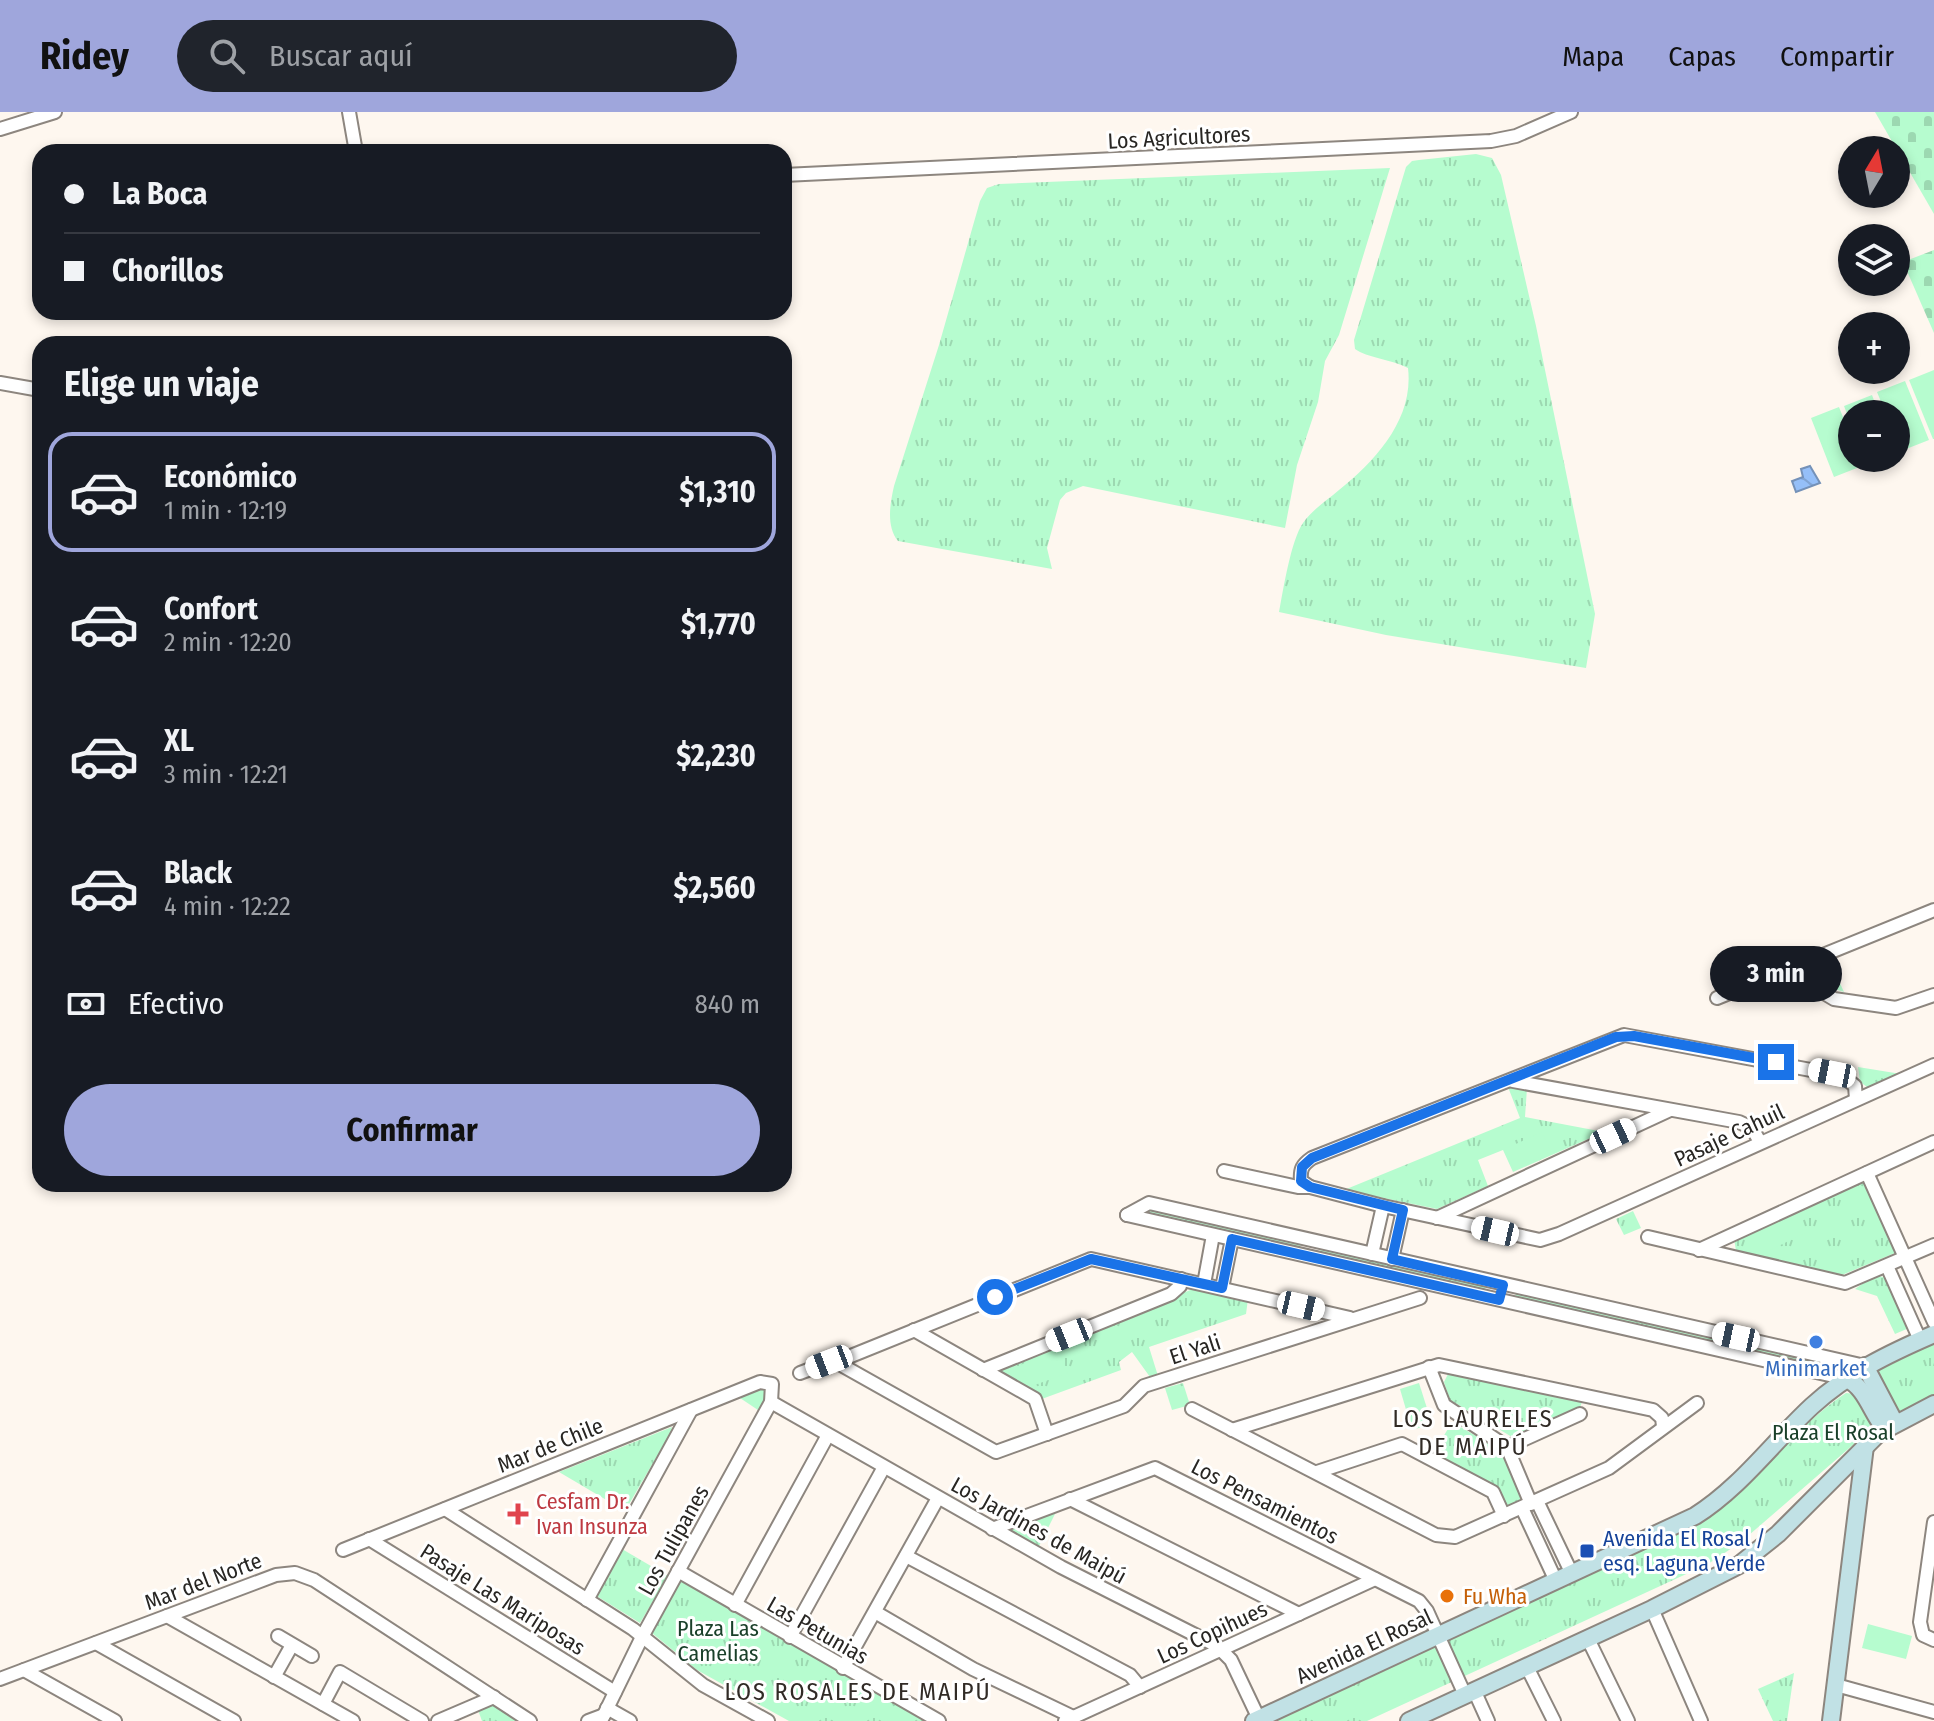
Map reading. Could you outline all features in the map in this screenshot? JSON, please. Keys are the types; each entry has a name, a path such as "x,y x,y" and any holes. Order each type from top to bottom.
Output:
{"street":[{"path":"0,129 55,112"},
{"path":"349,112 355,144"},
{"name":"Los Agricultores","path":"792,175 1491,141 1516,136 1571,112"},
{"path":"0,383 32,389"},
{"path":"1717,998 1934,910"},
{"path":"1803,963 1814,987 1834,999 1896,1008 1934,995"},
{"path":"1310,1187 1301,1181 1300,1172 1312,1158 1616,1037 1634,1036 1843,1076 1855,1086 1856,1099"},
{"name":"Pasaje Cahuil","path":"1437,1218 1540,1240 1934,1065"},
{"path":"1512,1080 1748,1125 1760,1142"},
{"path":"1224,1171 1310,1187 1437,1218 1670,1110"},
{"path":"1699,1250 1934,1142"},
{"path":"1867,1173 1934,1322"},
{"path":"1149,1203 1865,1366 1890,1426 1873,1413 1858,1385 1847,1379 1127,1215 1149,1203"},
{"path":"1372,1254 1383,1206"},
{"path":"1392,1259 1403,1210"},
{"path":"1204,1284 1213,1235"},
{"path":"1648,1237 1845,1283 1934,1245"},
{"path":"1222,1288 1232,1239"},
{"path":"1307,1256 1311,1240"},
{"path":"800,1373 836,1362 1084,1260 1101,1260 1353,1319"},
{"path":"1887,1266 1927,1337"},
{"path":"983,1370 1171,1294 1180,1286 1181,1279"},
{"path":"1499,1300 1503,1285"},
{"name":"El Yali","path":"836,1362 991,1450 1002,1451 1124,1406 1144,1386 1420,1298"},
{"path":"914,1330 1035,1399 1047,1434"},
{"name":"Avenida El Rosal","path":"1258,1720 1709,1507 1736,1485 1815,1403 1865,1366 1927,1337"},
{"path":"1232,1430 1429,1367 1449,1365 1653,1410 1662,1418 1663,1426"},
{"path":"1429,1367 1444,1405 1507,1447 1556,1581"},
{"name":"Mar de Chile","path":"343,1550 760,1382 772,1384"},
{"name":"Los Tulipanes","path":"604,1715 642,1637 771,1402 772,1384"},
{"name":"Los Jardines de Maipú","path":"771,1402 1061,1567 1221,1649"},
{"path":"1192,1409 1436,1535 1455,1537 1609,1468 1697,1403"},
{"path":"1413,1720 1727,1572 1753,1555 1789,1523 1865,1446 1890,1426 1934,1404"},
{"path":"587,1600 691,1410"},
{"path":"1507,1447 1580,1414"},
{"path":"735,1605 828,1435"},
{"path":"1317,1472 1402,1444 1493,1492 1504,1516"},
{"path":"1831,1721 1865,1446"},
{"path":"790,1637 884,1467"},
{"name":"Los Pensamientos","path":"992,1529 1155,1468 1422,1603 1488,1721"},
{"path":"843,1668 938,1498"},
{"path":"1070,1499 1299,1614"},
{"path":"1530,1504 1572,1574"},
{"path":"445,1509 642,1637 703,1685 768,1721"},
{"path":"1934,1522 1920,1622 1923,1635 1934,1640"},
{"name":"Pasaje Las Mariposas","path":"369,1539 615,1692"},
{"path":"906,1556 1130,1675 1140,1687"},
{"name":"Las Petunias","path":"678,1571 939,1721"},
{"name":"Mar del Norte","path":"0,1679 276,1575 301,1574 530,1721"},
{"name":"Los Copihues","path":"1069,1719 1375,1579"},
{"path":"1652,1609 1701,1721"},
{"path":"875,1612 973,1669 1069,1719"},
{"path":"167,1616 353,1721"},
{"path":"278,1636 312,1656"},
{"path":"1588,1639 1628,1721"},
{"path":"96,1643 234,1721"},
{"path":"274,1677 292,1645"},
{"path":"1221,1649 1231,1660 1258,1720"},
{"path":"1527,1667 1554,1721"},
{"path":"24,1670 115,1721"},
{"path":"323,1704 340,1672 422,1721"},
{"path":"1836,1685 1931,1715"},
{"path":"438,1721 494,1697"},
{"path":"588,1721 604,1715 630,1721"}],"green space":[{"path":"1875,112 1934,112 1934,214 1910,173 1910,136 1889,136"},
{"path":"1476,154 1492,158 1501,175 1536,326 1595,614 1586,668 1386,635 1279,612 1291,553 1303,523 1379,452 1399,421 1405,404 1408,368 1360,352 1355,349 1354,340 1406,167 1412,161"},
{"path":"1390,168 1339,335 1325,361 1318,402 1297,465 1285,528 1083,486 1066,493 1060,500 1047,548 1052,569 898,541 890,522 894,486 980,201 987,188 999,184"},
{"path":"1934,250 1934,333 1910,278 1910,259"},
{"path":"1934,370 1934,439 1910,382 1910,380"},
{"path":"1906,384 1929,440 1910,447 1910,400 1880,400 1877,392"},
{"path":"1838,407 1838,472 1847,472 1834,477 1811,418"},
{"path":"1829,960 1844,992 1829,986 1820,976 1817,965"},
{"path":"1858,1067 1901,1074 1870,1089 1860,1082"},
{"path":"1515,1084 1527,1088 1525,1117 1604,1132 1513,1172 1503,1150 1478,1160 1488,1186 1437,1209 1344,1190 1520,1118 1508,1087"},
{"path":"1542,1132 1551,1152 1514,1169 1505,1149"},
{"path":"1863,1178 1896,1247 1895,1253 1842,1275 1736,1251 1734,1238"},
{"path":"1149,1210 1301,1243 1300,1248 1143,1213"},
{"path":"1633,1211 1641,1228 1624,1235 1616,1219"},
{"path":"1797,1212 1807,1232 1766,1252 1756,1232"},
{"path":"1321,1248 1486,1285 1485,1290 1320,1252"},
{"path":"1875,1275 1887,1278 1909,1328 1895,1334 1877,1296 1855,1289"},
{"path":"1193,1289 1248,1299 1246,1314 1149,1347 1158,1376 1150,1377 1132,1352 1119,1362 1121,1370 1039,1400 1001,1375 999,1370 1003,1365"},
{"path":"1516,1293 1840,1366 1834,1369 1515,1297"},
{"name":"Plaza El Rosal","path":"1934,1340 1934,1395 1898,1413 1874,1368"},
{"path":"1059,1350 1068,1373 1029,1387 1020,1365"},
{"path":"1448,1374 1582,1402 1579,1410 1569,1415 1567,1413 1512,1437 1450,1400 1444,1382"},
{"path":"1183,1383 1190,1405 1172,1410 1165,1388"},
{"path":"1419,1383 1432,1424 1412,1430 1400,1389"},
{"path":"762,1386 767,1389 768,1395 758,1410 740,1398"},
{"name":"Plaza El Rosal","path":"1846,1393 1855,1394 1871,1422 1869,1431 1741,1542 1708,1564 1367,1721 1275,1721 1711,1516 1810,1422"},
{"path":"1452,1422 1502,1451 1523,1499 1506,1507 1494,1485 1433,1454"},
{"path":"672,1427 625,1511 559,1472"},
{"path":"1056,1512 1039,1546 1007,1530 1011,1527"},
{"path":"622,1549 668,1576 640,1623 595,1595"},
{"name":"Plaza Las Camelias","path":"673,1575 930,1721 789,1721 697,1670 647,1629"},
{"path":"685,1606 722,1625 709,1647 673,1628"},
{"path":"1868,1624 1912,1636 1906,1659 1862,1648"},
{"path":"1407,1669 1418,1692 1369,1715 1358,1691"},
{"path":"1794,1673 1787,1721 1773,1721 1758,1689"},
{"path":"495,1706 520,1721 482,1721 478,1710"}],"water":[{"path":"1810,466 1820,483 1796,492 1792,481 1803,477 1801,469"}],"place":[{"name":"Minimarket","path":"1816,1342"},
{"name":"Cesfam Dr. Ivan Insunza","path":"518,1514"},
{"name":"Avenida El Rosal / esq. Laguna Verde","path":"1587,1551"},
{"name":"Fu Wha","path":"1447,1596"}],"district":[{"name":"LOS LAURELES DE MAIPÚ","path":"1473,1433"},
{"name":"LOS ROSALES DE MAIPÚ","path":"858,1692"}],"route":[{"path":"995,1297 1091,1259 1222,1288 1232,1239 1499,1300 1503,1285 1392,1259 1403,1210 1310,1187 1301,1181 1302,1167 1312,1158 1624,1035 1776,1062"}]}
